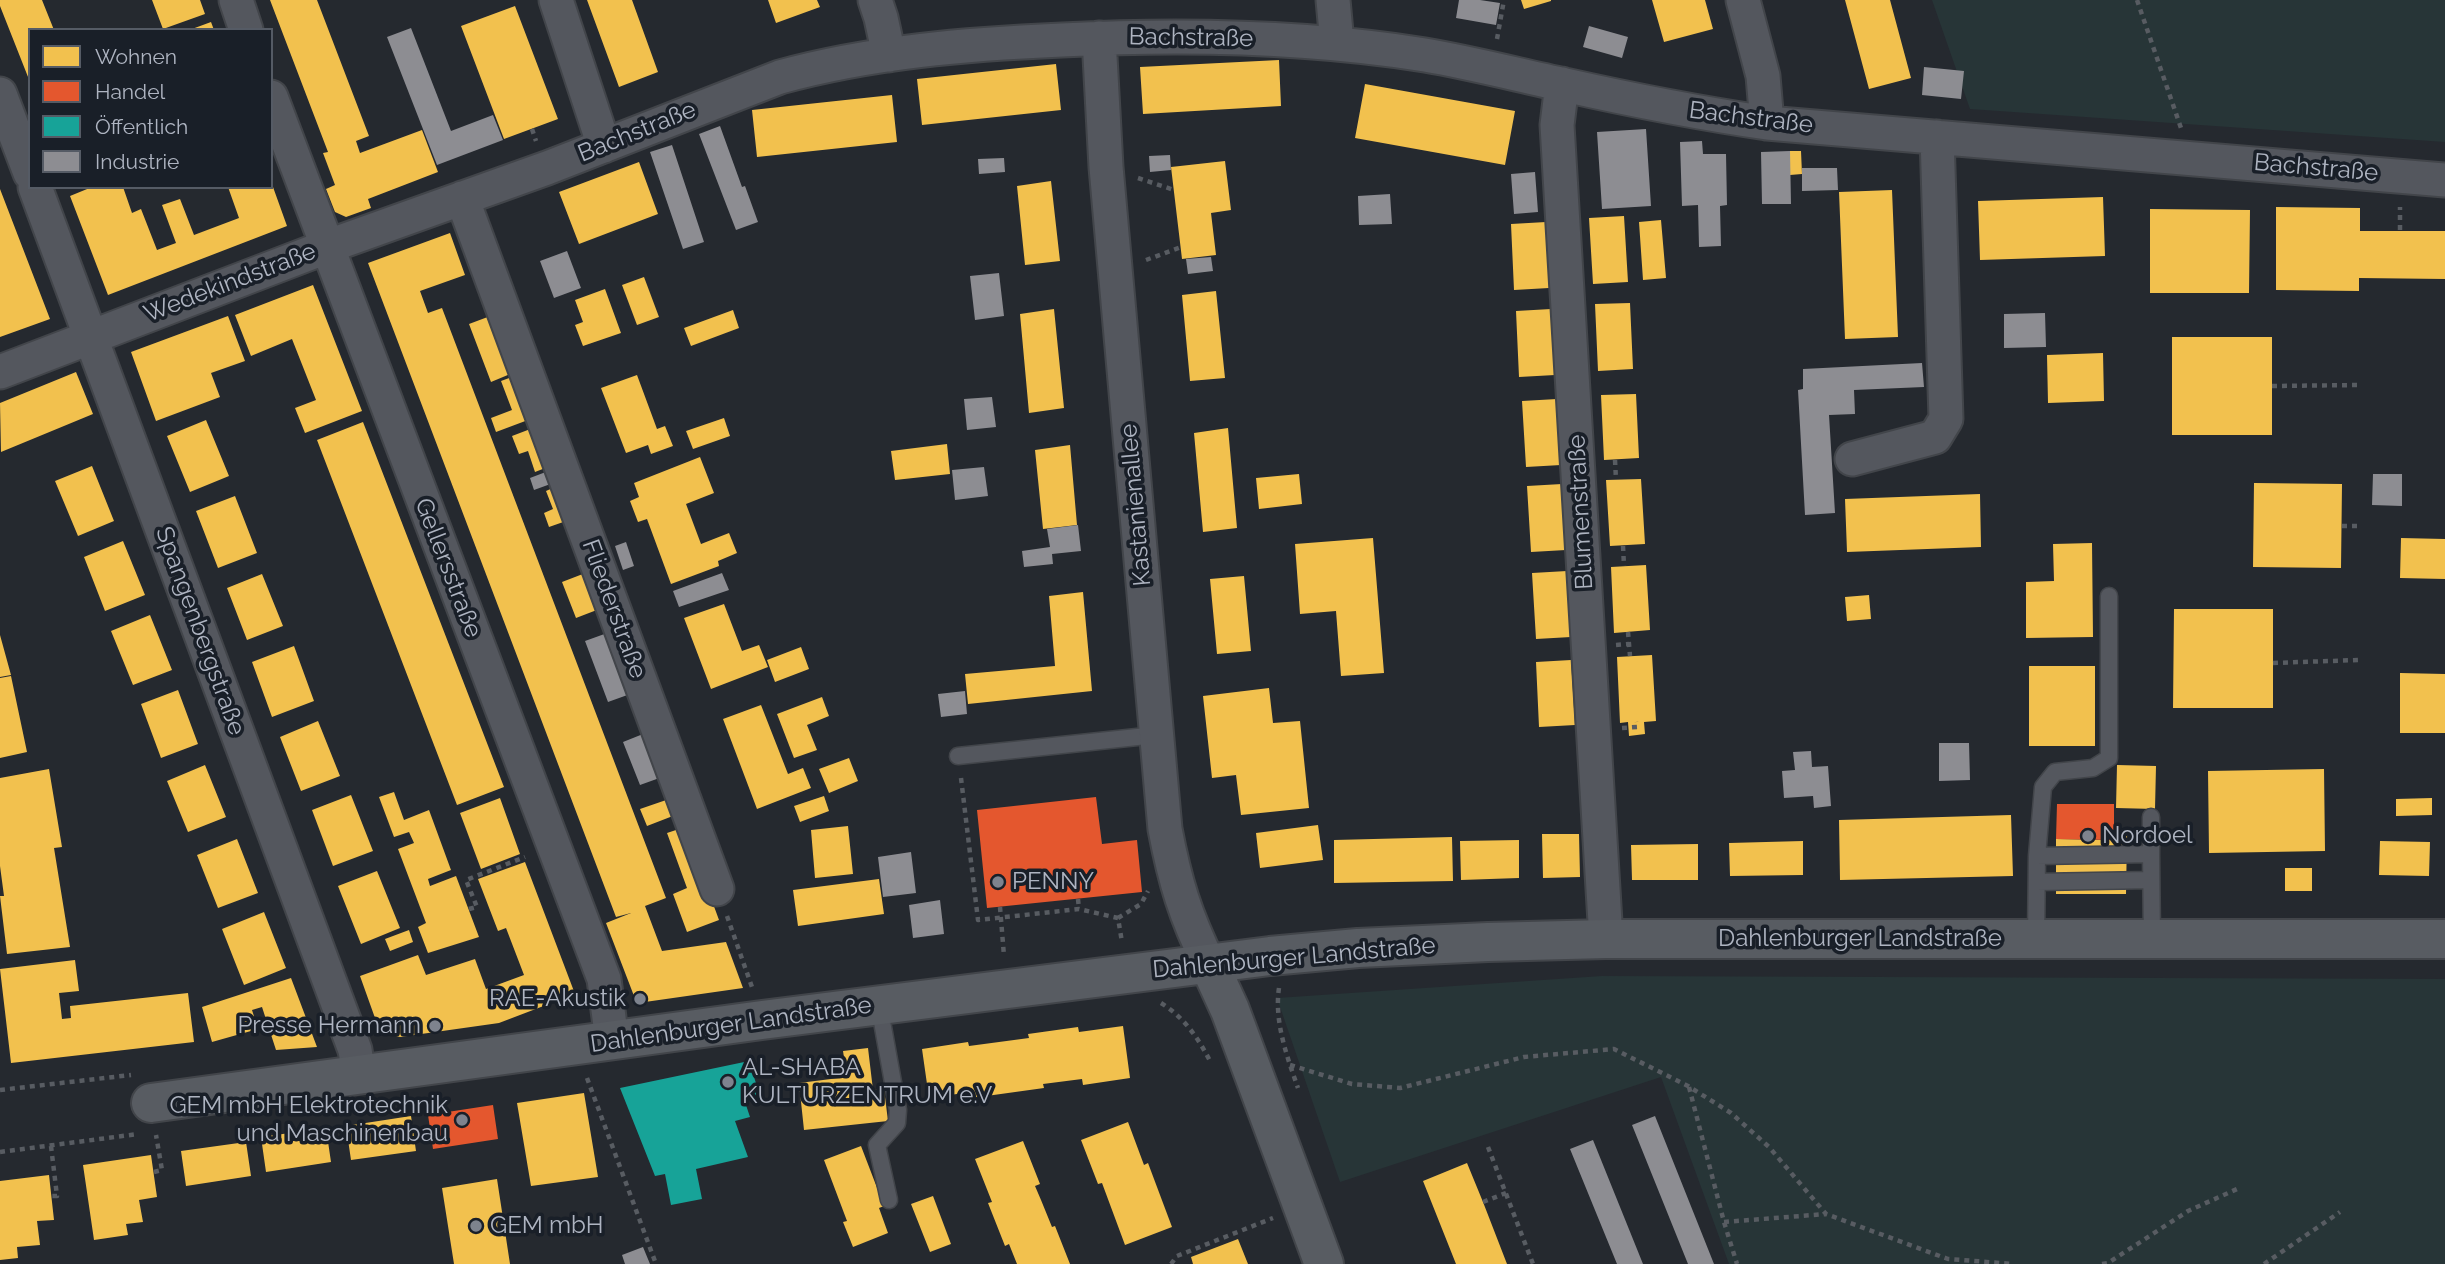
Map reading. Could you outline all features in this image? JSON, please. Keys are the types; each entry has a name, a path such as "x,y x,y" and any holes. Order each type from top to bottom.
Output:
{"main road":[{"name":"Dahlenburger Landstraße","path":"151,1103 762,1020 1357,948 1606,939 2445,939"},
{"path":"1209,964 1230,1010 1324,1264"}],"street":[{"path":"236,0 245,28"},
{"path":"556,0 604,146"},
{"path":"875,0 889,55"},
{"path":"1334,0 1338,43"},
{"path":"1744,0 1763,76 1767,123"},
{"name":"Bachstraße","path":"462,198 780,77 816,68 889,55 1010,42 1173,36 1338,43 1425,55 1694,113 1767,123 2445,180"},
{"name":"Kastanienallee","path":"1099,38 1106,167 1165,829 1174,877 1185,912 1209,964"},
{"name":"Blumenstraße","path":"1562,84 1557,125 1606,939"},
{"path":"0,94 28,168"},
{"name":"Gellersstraße","path":"273,102 604,979 612,1041"},
{"path":"1852,459 1935,437 1946,419 1937,137"},
{"name":"Spangenbergstraße","path":"36,189 355,1050 359,1076"},
{"name":"Wedekindstraße","path":"0,372 92,335 462,198"},
{"name":"Fliederstraße","path":"462,198 717,889"}],"lane":[{"path":"2036,939 2037,856 2043,787 2055,772 2093,768 2109,758 2109,596"},
{"path":"958,756 1156,735"},
{"path":"2151,817 2152,939"},
{"path":"2037,856 2151,854"},
{"path":"2037,882 2151,880"},
{"path":"879,1005 898,1110 897,1123 877,1145 889,1200"}],"path":[{"path":"1492,68 1504,0"},
{"path":"2137,0 2182,132 2183,157"},
{"path":"2272,386 2360,385"},
{"path":"1615,460 1616,480"},
{"path":"2342,526 2359,526"},
{"path":"1623,546 1624,566"},
{"path":"1628,632 1629,656"},
{"path":"2273,663 2358,660"},
{"path":"958,756 978,920 1079,909 1118,918 1121,939"},
{"path":"469,909 477,907 466,880 523,858"},
{"path":"717,889 762,1020"},
{"path":"1078,899 1079,909"},
{"path":"1000,907 1004,957"},
{"path":"1280,977 1276,1008 1290,1066 1299,1090"},
{"path":"1155,1000 1187,1024 1215,1071"},
{"path":"574,1046 656,1264"},
{"path":"1290,1066 1352,1084 1400,1088 1524,1057 1614,1049 1688,1086 1731,1114 1769,1147 1826,1214"},
{"path":"1688,1086 1737,1264"},
{"path":"51,1146 57,1196 51,1196"},
{"path":"1488,1147 1533,1264"},
{"path":"2102,1264 2188,1211 2237,1189"},
{"path":"1483,1202 1506,1193"},
{"path":"1270,1208 1278,1228"},
{"path":"2264,1264 2340,1212"},
{"path":"1724,1222 1826,1214 1960,1264"},
{"path":"1171,1264 1177,1256 1274,1218"},
{"path":"1948,1259 2014,1264"}],"shaded area":[{"path":"1932,0 2445,0 2445,142 1970,109"},
{"path":"1602,976 2445,979 2445,1264 1729,1264 1661,1077 1340,1182 1277,998"}],"building: Wohnen":[{"path":"0,0 42,0 53,28 28,28 28,77"},
{"path":"152,0 200,0 205,14 163,28"},
{"path":"270,0 317,0 369,136 356,141 360,153 422,130 438,172 368,199 371,208 346,217 335,212 326,189 335,185 323,153 328,152"},
{"path":"587,0 632,0 658,72 619,87"},
{"path":"768,0 817,0 820,7 776,23"},
{"path":"1521,0 1551,0 1551,1 1524,9"},
{"path":"1652,0 1705,0 1713,29 1664,42"},
{"path":"1845,0 1890,0 1911,78 1869,89"},
{"path":"515,6 558,119 504,139 461,26"},
{"path":"211,22 213,28 195,28"},
{"path":"1279,60 1281,106 1143,114 1140,67"},
{"path":"1056,64 1061,110 922,125 917,79"},
{"path":"1365,84 1515,111 1505,165 1355,138"},
{"path":"892,95 897,142 757,157 752,110"},
{"path":"1790,151 1801,151 1802,174 1790,175"},
{"path":"1225,161 1231,210 1211,213 1216,255 1182,259 1171,167"},
{"path":"639,162 658,214 579,244 559,192"},
{"path":"1051,181 1060,261 1025,265 1017,186"},
{"path":"273,187 287,226 108,295 70,196 87,189 124,189 132,213 141,209 157,250 176,243 162,205 180,199 194,235 239,218 229,189"},
{"path":"0,189 50,319 0,337"},
{"path":"1892,190 1898,337 1845,339 1839,192"},
{"path":"2103,197 2105,256 1980,260 1978,201"},
{"path":"2276,207 2360,208 2360,231 2445,231 2445,279 2359,278 2359,291 2276,290"},
{"path":"2150,209 2250,210 2249,293 2150,293"},
{"path":"1624,216 1628,282 1593,284 1589,218"},
{"path":"1661,220 1666,278 1643,280 1639,222"},
{"path":"1546,222 1549,288 1514,290 1511,224"},
{"path":"450,233 465,275 420,291 428,313 442,308 666,898 645,906 662,951 726,942 743,988 645,1002 634,996 606,923 631,913 616,917 368,263"},
{"path":"644,277 659,317 637,325 622,285"},
{"path":"313,285 362,411 305,433 295,408 316,400 292,339 251,356 235,315"},
{"path":"605,289 621,333 583,346 575,325 583,322 575,300"},
{"path":"1216,291 1225,378 1190,381 1182,295"},
{"path":"1630,303 1633,369 1598,371 1595,304"},
{"path":"1054,309 1064,408 1029,413 1020,314"},
{"path":"1551,309 1555,375 1519,377 1516,311"},
{"path":"733,310 739,328 691,346 684,328"},
{"path":"493,315 515,372 491,382 469,324"},
{"path":"228,316 245,361 211,373 220,397 156,421 131,352"},
{"path":"2172,337 2272,337 2272,435 2172,435"},
{"path":"2103,353 2104,401 2048,403 2047,355"},
{"path":"76,372 93,414 1,452 0,403"},
{"path":"520,374 536,417 496,432 491,418 512,410 501,381"},
{"path":"637,375 657,429 665,426 673,446 651,454 648,445 626,453 601,388"},
{"path":"1636,394 1639,458 1604,460 1601,395"},
{"path":"1557,399 1561,465 1526,467 1522,401"},
{"path":"724,418 730,436 693,449 686,431"},
{"path":"206,420 229,476 190,492 167,436"},
{"path":"363,422 504,787 457,805 317,440"},
{"path":"533,428 553,465 535,472 528,451 519,454 512,436"},
{"path":"1228,428 1237,528 1203,532 1194,433"},
{"path":"947,444 950,474 895,480 891,451"},
{"path":"1070,445 1077,525 1043,529 1035,450"},
{"path":"700,457 714,493 686,504 701,544 729,533 737,553 718,561 719,566 671,584 647,519 638,522 630,501 639,497 634,483"},
{"path":"92,466 114,521 78,536 55,481"},
{"path":"1299,474 1302,504 1259,509 1256,478"},
{"path":"1641,479 1645,544 1610,546 1606,480"},
{"path":"2254,483 2342,484 2341,568 2253,567"},
{"path":"1562,484 1566,550 1531,552 1527,486"},
{"path":"557,486 569,520 549,527 544,513 553,509 546,491"},
{"path":"1980,494 1981,547 1847,552 1845,499"},
{"path":"235,496 257,553 218,568 196,511"},
{"path":"1373,538 1384,673 1341,676 1336,611 1300,614 1295,544"},
{"path":"2401,538 2445,539 2445,579 2400,578"},
{"path":"123,541 145,595 105,611 84,557"},
{"path":"2092,543 2093,637 2026,638 2026,582 2054,581 2053,544"},
{"path":"1646,565 1650,630 1614,633 1611,567"},
{"path":"1567,571 1571,637 1536,639 1532,573"},
{"path":"588,572 602,608 576,618 562,582"},
{"path":"262,574 283,626 247,640 227,588"},
{"path":"1244,576 1251,651 1217,654 1210,579"},
{"path":"1083,592 1092,691 968,704 965,674 1055,666 1049,596"},
{"path":"1869,595 1871,619 1847,621 1845,597"},
{"path":"724,604 742,651 759,645 768,667 711,689 684,618"},
{"path":"2174,609 2273,609 2273,708 2173,708"},
{"path":"150,615 172,670 133,685 111,631"},
{"path":"0,635 11,675 0,677"},
{"path":"294,646 314,701 272,717 252,662"},
{"path":"801,647 809,669 775,682 767,660"},
{"path":"1652,655 1656,721 1644,722 1645,734 1629,736 1628,722 1620,723 1617,657"},
{"path":"1571,660 1575,725 1539,727 1536,662"},
{"path":"2029,666 2095,666 2095,746 2029,746"},
{"path":"2400,673 2445,674 2445,733 2400,733"},
{"path":"11,676 27,752 0,758 0,678"},
{"path":"1269,688 1273,723 1300,721 1309,808 1241,815 1236,775 1212,778 1203,696"},
{"path":"178,690 198,744 161,758 141,704"},
{"path":"822,697 829,716 807,725 817,750 794,758 777,714"},
{"path":"761,705 788,774 803,768 811,788 757,809 723,719"},
{"path":"318,721 340,776 301,791 280,737"},
{"path":"849,758 858,781 829,793 819,769"},
{"path":"205,765 226,817 188,832 167,781"},
{"path":"2117,765 2156,766 2155,809 2116,808"},
{"path":"49,769 62,847 54,848 70,947 7,954 0,896 4,896 0,866 0,778"},
{"path":"2324,769 2325,851 2209,853 2208,771"},
{"path":"394,792 404,820 429,810 451,870 428,879 430,886 456,876 479,937 428,953 418,927 426,923 398,849 414,843 409,832 394,837 379,797"},
{"path":"351,795 373,851 333,866 312,810"},
{"path":"824,796 829,811 800,822 794,806"},
{"path":"500,798 520,854 481,869 460,813"},
{"path":"672,798 678,814 647,826 640,809"},
{"path":"2432,798 2432,815 2396,816 2396,799"},
{"path":"2011,815 2013,876 1840,880 1839,820"},
{"path":"1318,825 1323,860 1260,868 1256,833"},
{"path":"848,826 853,874 815,878 811,830"},
{"path":"685,827 719,920 687,932 673,894 687,888 667,833"},
{"path":"1542,834 1579,834 1580,877 1543,878"},
{"path":"2114,836 2127,836 2126,894 2056,894 2056,839 2114,840"},
{"path":"1452,837 1453,881 1334,883 1334,840"},
{"path":"237,839 258,893 218,908 197,855"},
{"path":"1519,840 1519,878 1461,880 1460,841"},
{"path":"1803,841 1803,875 1730,876 1729,843"},
{"path":"2380,841 2430,842 2429,876 2379,875"},
{"path":"1698,844 1698,880 1632,880 1631,845"},
{"path":"525,862 575,994 499,1023 400,1037 380,1032 360,976 418,955 426,975 475,959 486,989 524,975 506,928 498,931 478,879"},
{"path":"2285,868 2312,868 2312,891 2285,891"},
{"path":"377,871 400,928 361,944 338,886"},
{"path":"879,879 884,914 798,926 793,890"},
{"path":"264,912 286,968 244,985 222,929"},
{"path":"409,930 413,942 390,951 385,939"},
{"path":"75,960 79,991 59,993 62,1019 71,1018 70,1006 188,993 194,1042 11,1063 0,969"},
{"path":"291,978 317,1047 276,1050 262,1007 252,1010 258,1029 212,1042 202,1007"},
{"path":"1123,1026 1130,1078 1083,1085 1082,1079 1043,1084 1044,1088 972,1098 971,1092 929,1098 922,1049 968,1042 969,1046 1029,1038 1028,1034 1078,1027 1079,1032"},
{"path":"868,1048 873,1090 884,1089 888,1121 804,1130 799,1083 847,1077 843,1051"},
{"path":"584,1093 598,1177 531,1186 517,1103"},
{"path":"411,1116 416,1151 351,1160 346,1126"},
{"path":"1128,1122 1144,1165 1148,1163 1172,1227 1125,1245 1102,1183 1098,1184 1081,1140"},
{"path":"326,1128 331,1162 266,1172 261,1137"},
{"path":"1023,1141 1040,1184 1035,1186 1070,1264 1017,1264 1009,1244 1005,1246 988,1203 992,1202 975,1159"},
{"path":"246,1142 251,1176 186,1186 181,1151"},
{"path":"861,1146 884,1206 879,1208 888,1233 853,1247 843,1222 847,1221 824,1160"},
{"path":"151,1155 157,1197 139,1200 143,1222 126,1224 128,1235 94,1240 83,1165"},
{"path":"1467,1163 1507,1264 1456,1264 1423,1181"},
{"path":"49,1175 54,1220 37,1221 40,1245 17,1247 18,1258 0,1260 0,1181"},
{"name":"GEM mbH","path":"497,1179 510,1264 454,1264 442,1188"},
{"path":"933,1196 951,1244 930,1252 911,1204"},
{"path":"1238,1239 1248,1264 1193,1264 1191,1257"}],"building: Handel":[{"path":"1096,797 1102,844 1137,840 1142,892 987,908 977,810"},
{"path":"2057,804 2114,804 2114,840 2056,839"},
{"path":"493,1105 498,1139 433,1149 428,1115"}],"building: Öffentlich":[{"path":"749,1061 760,1096 744,1099 750,1117 735,1121 748,1157 696,1169 702,1199 671,1205 665,1174 655,1176 620,1088"}],"building: Industrie":[{"path":"1459,0 1500,3 1496,25 1456,18"},
{"path":"1589,26 1628,37 1622,58 1583,47"},
{"path":"411,28 451,131 493,115 503,140 437,165 387,37"},
{"path":"1924,67 1964,71 1961,99 1922,95"},
{"path":"720,126 758,222 736,230 699,134"},
{"path":"1646,129 1651,206 1602,209 1597,132"},
{"path":"1702,141 1703,154 1726,154 1727,205 1720,206 1721,246 1699,247 1698,205 1682,206 1680,142"},
{"path":"672,145 704,242 683,249 650,152"},
{"path":"1790,151 1791,204 1762,204 1761,152"},
{"path":"1170,155 1171,170 1150,172 1149,156"},
{"path":"1004,158 1005,172 979,174 978,159"},
{"path":"1802,168 1837,168 1838,190 1802,191"},
{"path":"1535,172 1538,212 1514,214 1511,174"},
{"path":"1390,194 1392,224 1359,225 1358,196"},
{"path":"567,251 581,288 554,298 540,261"},
{"path":"1211,257 1213,271 1188,274 1186,259"},
{"path":"999,273 1004,316 975,320 970,276"},
{"path":"2045,313 2046,347 2004,348 2004,314"},
{"path":"1922,363 1924,387 1854,390 1855,414 1829,415 1835,513 1805,515 1798,390 1803,389 1803,369"},
{"path":"992,397 996,427 967,430 964,399"},
{"path":"984,467 988,496 955,500 952,470"},
{"path":"551,470 556,482 534,490 530,478"},
{"path":"2373,474 2402,474 2402,506 2372,505"},
{"path":"1078,525 1081,551 1052,554 1053,564 1024,567 1022,551 1050,547 1047,529"},
{"path":"626,542 634,566 623,570 615,546"},
{"path":"722,573 729,590 679,607 673,591"},
{"path":"610,632 633,693 608,702 585,641"},
{"path":"965,691 967,714 941,717 938,694"},
{"path":"648,732 665,776 640,785 623,742"},
{"path":"1939,743 1969,743 1970,780 1939,781"},
{"path":"1811,751 1812,767 1828,766 1831,806 1814,808 1813,796 1784,798 1782,771 1795,770 1793,752"},
{"path":"911,852 916,893 883,897 878,857"},
{"path":"940,900 944,934 913,938 909,905"},
{"path":"1655,1116 1714,1264 1688,1264 1632,1125"},
{"path":"1593,1140 1643,1264 1617,1264 1570,1149"},
{"path":"643,1247 650,1264 625,1264 622,1255"}],"place":[{"name":"Nordoel","path":"2088,836"},
{"name":"PENNY","path":"998,882"},
{"name":"RAE-Akustik","path":"640,999"},
{"name":"Presse Hermann","path":"435,1026"},
{"name":"AL-SHABA KULTURZENTRUM e.V","path":"728,1082"},
{"name":"GEM mbH Elektrotechnik und Maschinenbau","path":"462,1120"},
{"name":"GEM mbH","path":"476,1226"}]}
